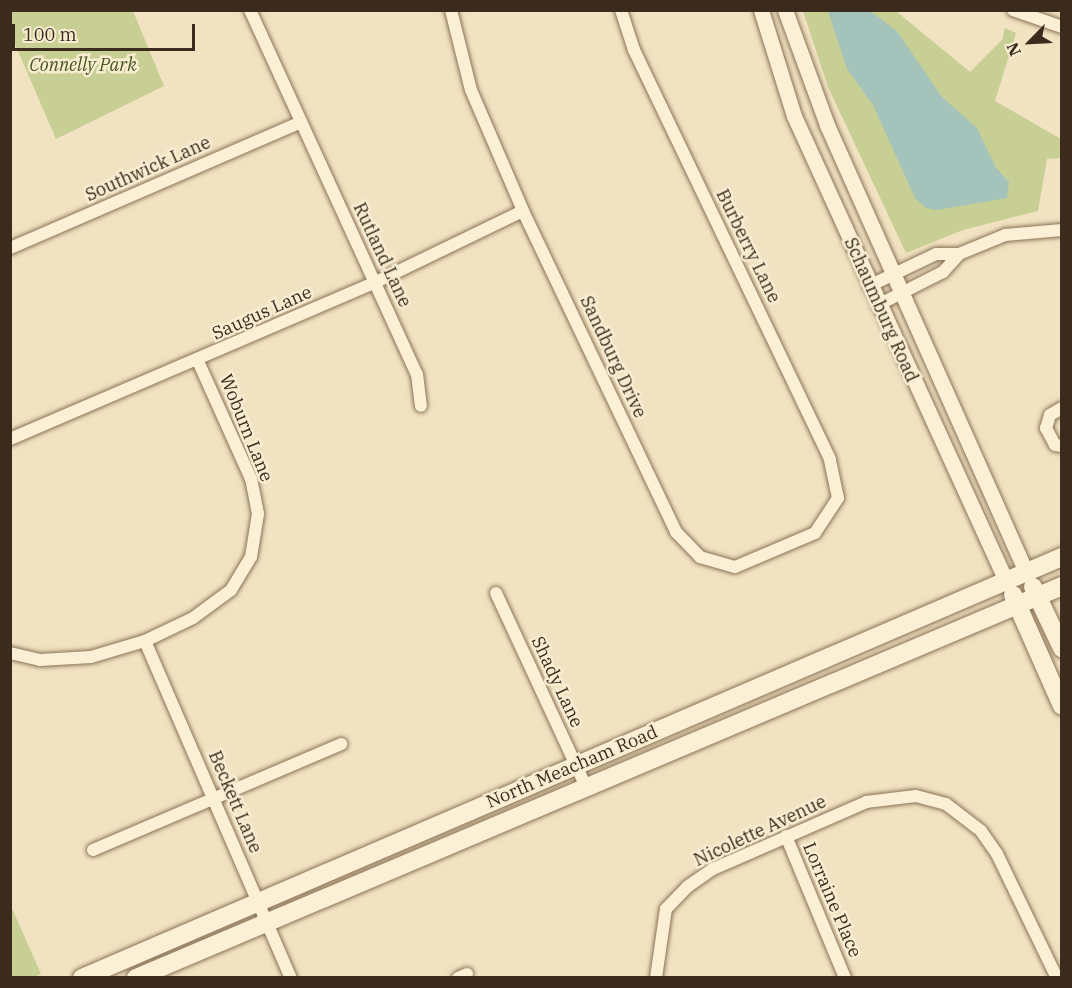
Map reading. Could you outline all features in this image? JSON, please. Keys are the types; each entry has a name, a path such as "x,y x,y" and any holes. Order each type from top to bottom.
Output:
{"main road":[{"name":"North Meacham Road","path":"82,978 1062,557"},
{"name":"Schaumburg Road","path":"1026,572 1062,648"},
{"name":"Schaumburg Road","path":"1006,581 1062,706"},
{"name":"North Meacham Road","path":"136,978 585,785 1062,586"}],"street":[{"name":"Rutland Lane","path":"250,10 417,374 421,406"},
{"name":"Sandburg Drive","path":"452,10 471,90 523,211 676,532 700,556 735,567 815,533 838,498"},
{"name":"Burberry Lane","path":"621,10 634,50 830,459 838,498"},
{"name":"Schaumburg Road","path":"762,10 794,116 869,286 1006,581"},
{"name":"Schaumburg Road","path":"785,10 811,86 1026,572"},
{"path":"1013,10 1062,27"},
{"name":"Southwick Lane","path":"10,248 300,122"},
{"name":"Saugus Lane","path":"10,439 198,361 376,282 523,211"},
{"path":"869,286 936,254 960,254 1005,235 1062,230"},
{"path":"878,305 943,272 960,254"},
{"name":"Woburn Lane","path":"10,653 40,660 91,657 145,641 193,618 231,590 251,557 258,514 251,479 198,361"},
{"path":"1062,408 1050,415 1046,428 1055,445 1062,446"},
{"name":"Shady Lane","path":"496,593 585,785"},
{"name":"Beckett Lane","path":"145,641 291,978"},
{"path":"93,850 340,744"},
{"name":"Nicolette Avenue","path":"656,978 666,909 687,886 713,869 866,802 916,796 946,804 981,831 997,854 1056,978"},
{"name":"Lorraine Place","path":"786,836 845,978"}],"green space":[{"name":"Connelly Park","path":"10,11 133,11 164,86 56,139 11,35"},
{"path":"803,11 896,11 970,72 1002,40 1005,28 1016,33 995,101 1061,139 1061,158 1047,159 1038,211 963,230 906,253 828,87"},
{"path":"10,904 41,974 34,977 11,977"}],"water":[{"path":"828,11 870,11 897,31 941,96 977,128 996,168 1009,182 1007,198 937,210 926,208 915,198 873,105 847,69"}]}
